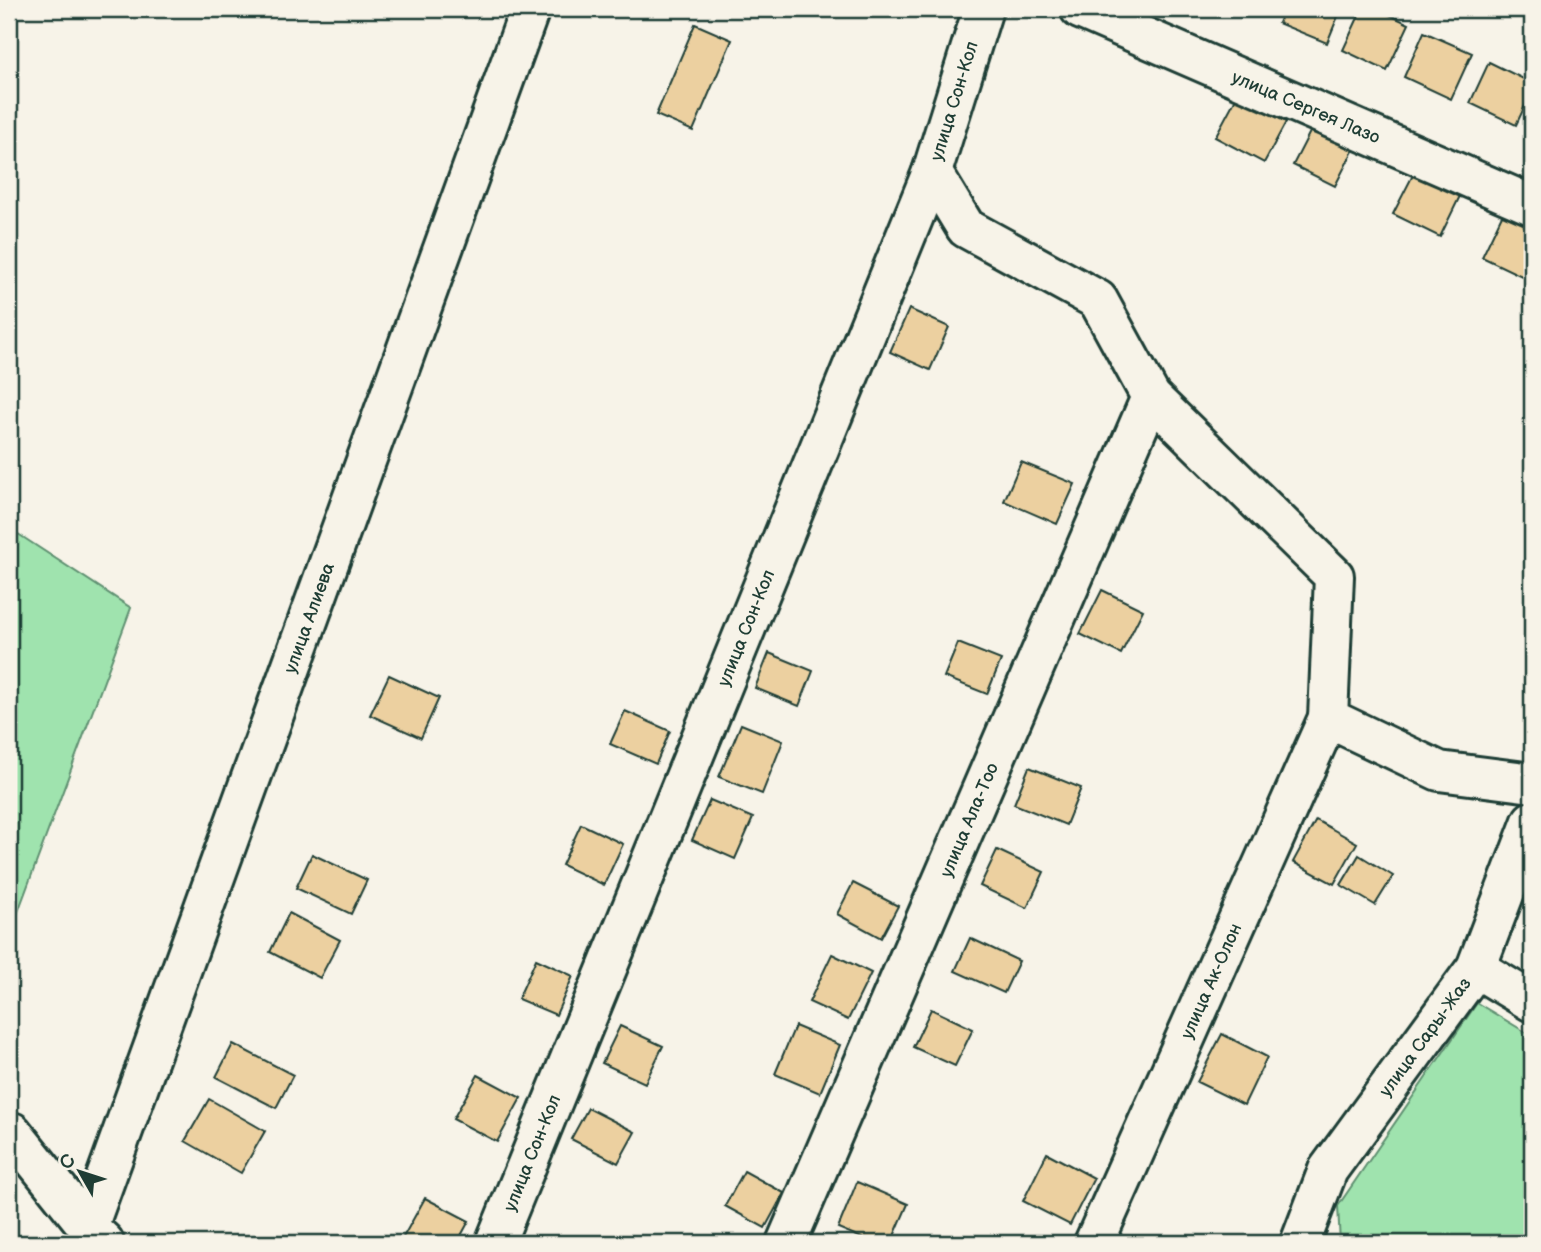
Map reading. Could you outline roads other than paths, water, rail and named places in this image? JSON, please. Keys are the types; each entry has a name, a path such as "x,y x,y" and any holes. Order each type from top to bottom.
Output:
{"street":[{"name":"улица Алиева","path":"97,1235 530,9"},
{"name":"улица Сон-Кол","path":"495,1243 932,172 983,9"},
{"name":"улица Сергея Лазо","path":"1080,9 1532,205"},
{"path":"932,172 967,228 1098,300 1151,397 1334,576 1328,718 1439,771 1532,783"},
{"name":"улица Ала-Тоо","path":"786,1243 1151,397"},
{"name":"улица Ак-Олон","path":"1094,1243 1328,718"},
{"name":"улица Сары-Жаз","path":"1300,1243 1328,1170 1476,968 1532,821"},
{"path":"1476,968 1532,1002"},
{"path":"12,1132 97,1235"}]}
